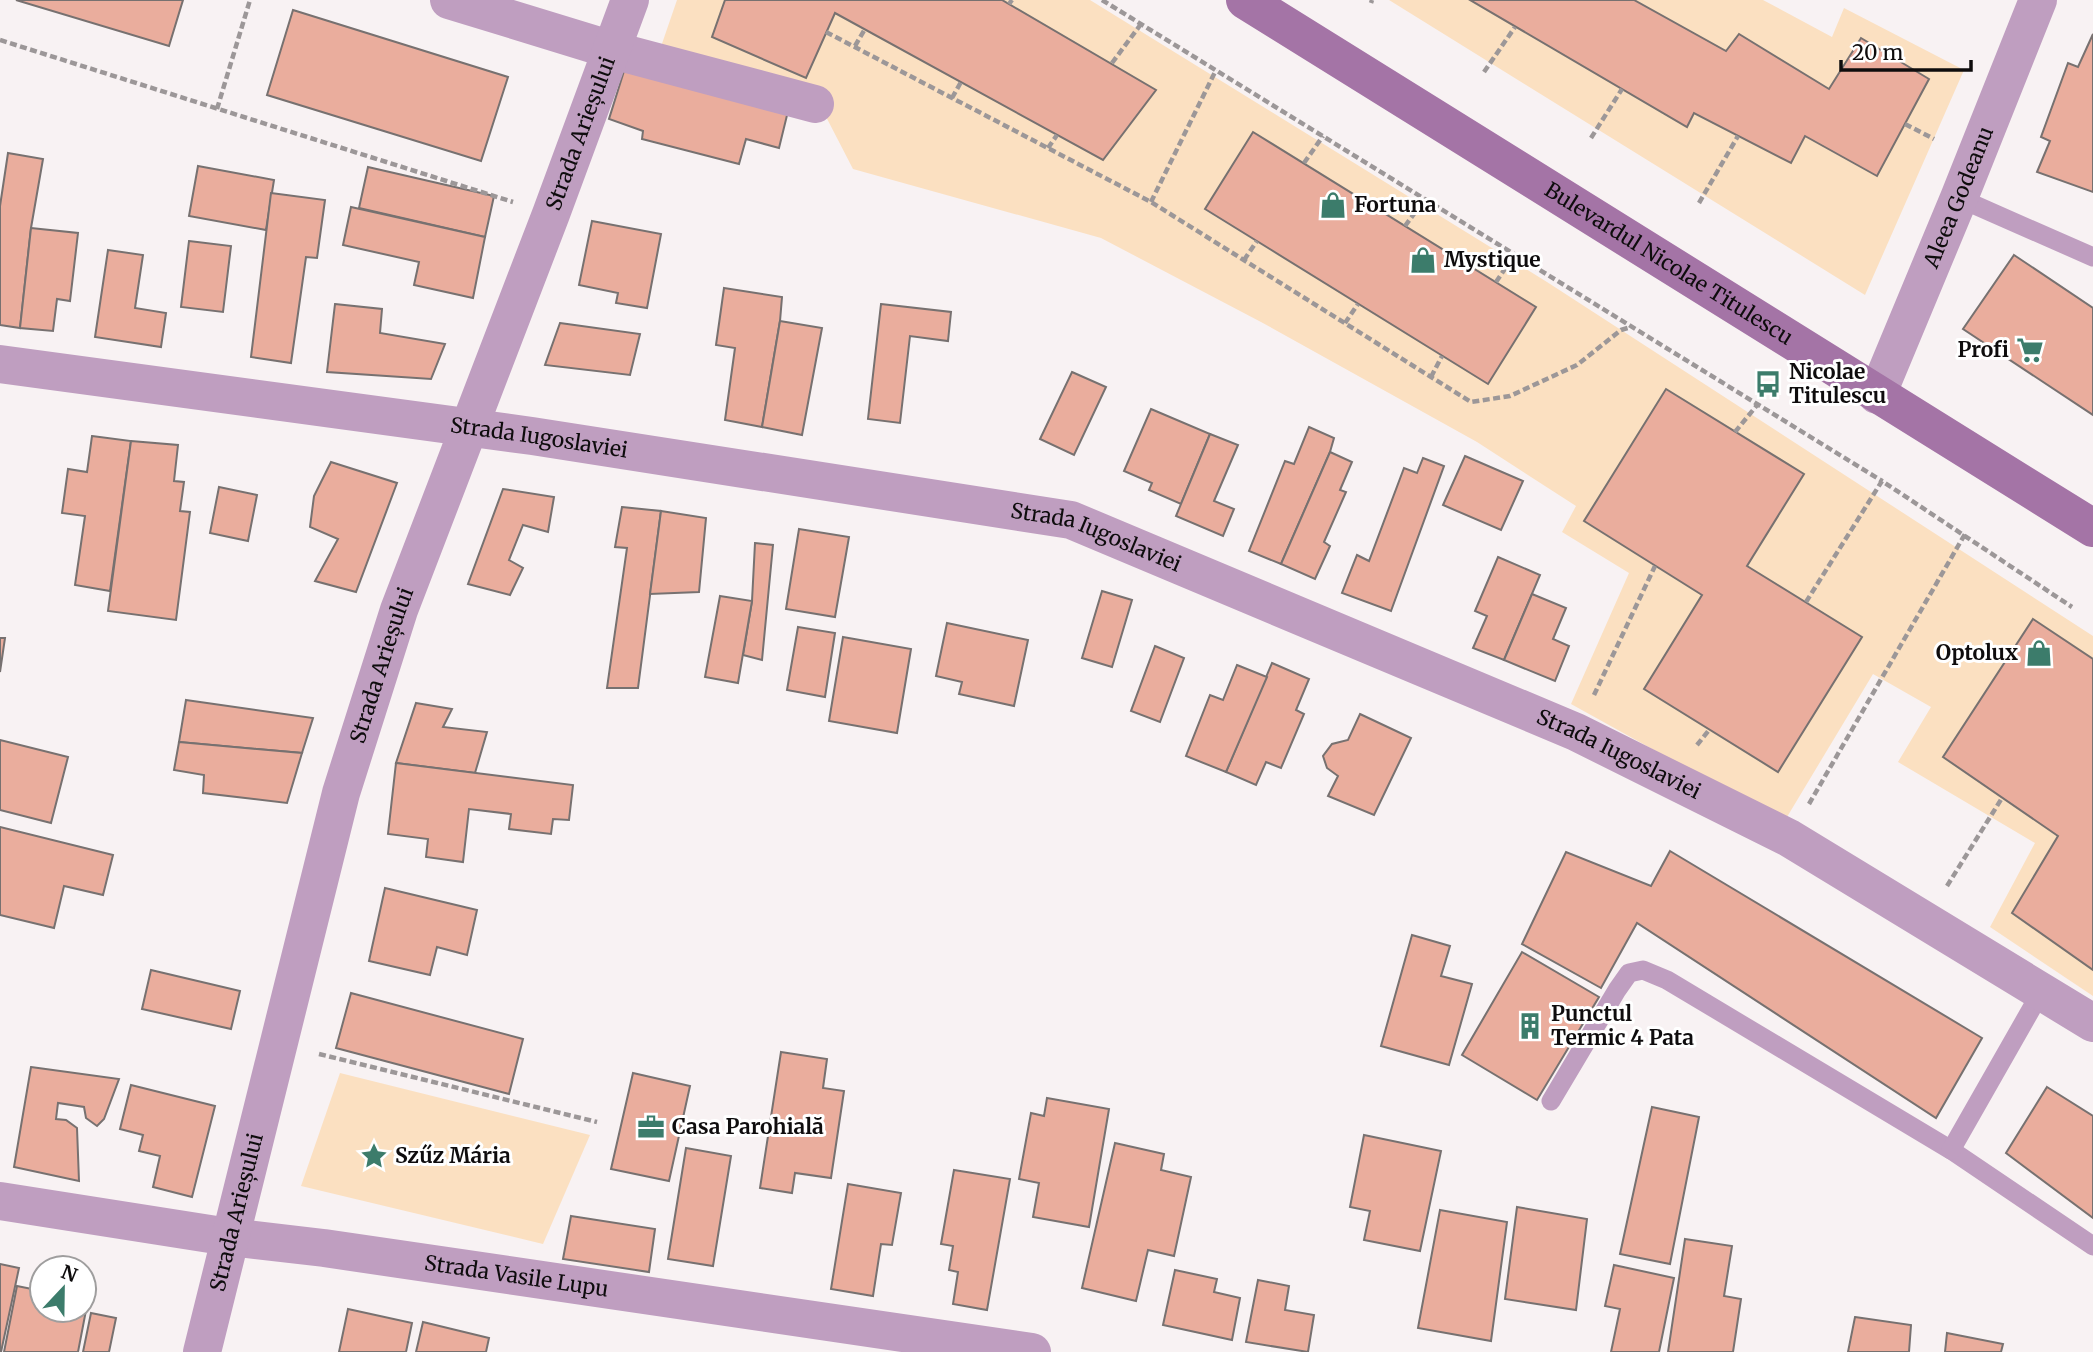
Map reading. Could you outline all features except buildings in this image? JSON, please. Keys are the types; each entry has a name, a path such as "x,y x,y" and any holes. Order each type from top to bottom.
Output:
{"main road":[{"name":"Bulevardul Nicolae Titulescu","path":"1245,0 2093,528"}],"street":[{"path":"449,0 480,6 612,50 815,104"},
{"name":"Strada Arieșului","path":"202,1352 341,793 399,610 551,214 629,0"},
{"name":"Aleea Godeanu","path":"1877,395 2038,0"},
{"name":"Strada Iugoslaviei","path":"0,364 470,428 1071,520 1576,732 1789,838 2093,1023"},
{"name":"Strada Vasile Lupu","path":"0,1201 229,1237 324,1248 1032,1352"}],"lane":[{"path":"1959,198 2093,257"},
{"path":"1551,1101 1629,973 1643,970 1667,980 1951,1150 2093,1246"},
{"path":"1951,1150 2041,992"}],"path":[{"path":"217,109 250,0"},
{"path":"1102,0 1882,481 2072,607"},
{"path":"1112,63 1141,24"},
{"path":"1484,72 1515,27"},
{"path":"855,46 865,29"},
{"path":"826,32 1151,202 1471,402 1510,396 1577,365 1621,330 1631,327"},
{"path":"0,40 551,214"},
{"path":"1151,202 1216,70"},
{"path":"952,98 961,82"},
{"path":"1591,138 1622,89"},
{"path":"1905,124 1934,139"},
{"path":"1048,148 1057,135"},
{"path":"1304,163 1323,136"},
{"path":"1699,203 1738,136"},
{"path":"1405,226 1425,199"},
{"path":"1244,260 1257,241"},
{"path":"1496,282 1511,260 1518,256"},
{"path":"1345,323 1358,304"},
{"path":"1431,377 1442,356"},
{"path":"1735,432 1758,404"},
{"path":"1806,602 1882,481"},
{"path":"1789,838 1965,534"},
{"path":"1576,732 1655,566"},
{"path":"1925,919 2002,798"},
{"path":"277,1044 597,1122"}],"shaded area":[{"path":"677,0 725,0 713,37 805,78 835,13 1103,160 1156,90 1002,0 1090,0 1547,282 2093,636 2093,659 2033,619 1943,756 2058,836 2013,913 2093,970 2093,996 1990,927 2035,843 1898,762 1931,707 1873,674 1784,822 1571,704 1629,573 1562,532 1576,506 1477,442 1261,322 1101,238 853,169 822,109 655,64","holes":["1253,132 1536,307 1488,384 1205,210","1666,389 1804,474 1747,566 1862,637 1778,772 1645,690 1702,595 1584,521"]},
{"path":"1389,0 1470,0 1687,127 1694,113 1791,163 1805,136 1876,176 1929,79 1861,38 1829,89 1739,34 1726,51 1634,0 1763,0 1832,37 1844,8 1964,70 1865,295"},
{"path":"340,1073 590,1135 543,1244 301,1186"}],"place":[{"name":"Fortuna","path":"1333,205"},
{"name":"Mystique","path":"1423,260"},
{"name":"Profi","path":"2030,350"},
{"name":"Nicolae Titulescu","path":"1768,384"},
{"name":"Optolux","path":"2039,653"},
{"name":"Punctul Termic 4 Pata","path":"1530,1026"},
{"name":"Casa Parohială","path":"651,1127"},
{"name":"Szűz Mária","path":"374,1156"}]}
